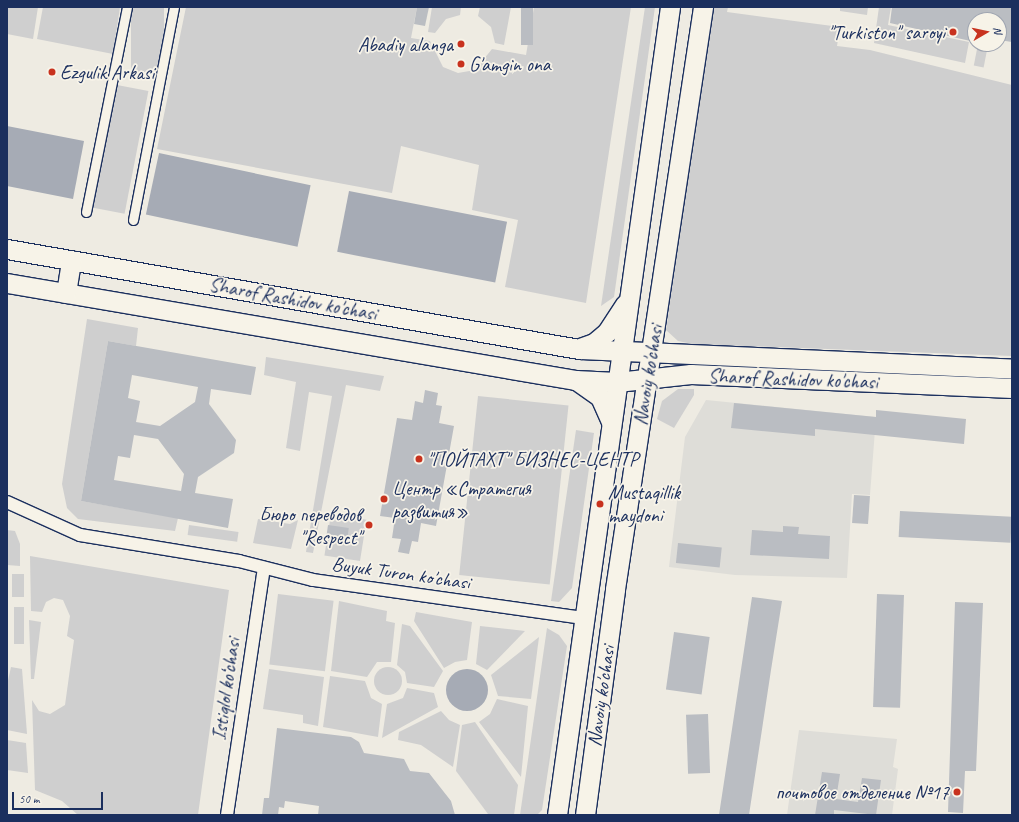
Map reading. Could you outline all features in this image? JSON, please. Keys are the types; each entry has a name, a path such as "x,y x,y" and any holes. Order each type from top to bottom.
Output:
{"main road":[{"name":"Navoiy ko'chasi","path":"557,815 670,7"},
{"name":"Navoiy ko'chasi","path":"585,815 703,7"},
{"name":"Sharof Rashidov ko'chasi","path":"7,250 579,349 1012,370"},
{"path":"66,293 71,260"},
{"name":"Sharof Rashidov ko'chasi","path":"7,283 575,380 617,382 691,374 1012,388"},
{"path":"579,349 594,344 607,332 629,294"},
{"path":"622,351 648,379"},
{"name":"Sharof Rashidov ko'chasi","path":"575,380 600,397 611,425"}],"street":[{"path":"86,212 127,7"},
{"path":"133,220 174,7"},
{"name":"Buyuk Turon ko'chasi","path":"7,502 80,535 239,561 313,580 584,618"},
{"name":"Istiqlol ko‘chasi","path":"227,815 264,568"}],"shaded area":[{"path":"7,7 38,7 33,39 7,34"},
{"path":"43,7 120,7 113,54 37,39"},
{"path":"131,7 164,7 164,72 131,72"},
{"path":"186,7 417,7 411,38 430,41 443,67 458,73 475,70 492,49 526,55 534,7 631,7 586,303 505,287 518,220 472,210 479,165 401,146 392,193 157,149"},
{"path":"432,7 461,7 460,15 446,19 435,33 428,32"},
{"path":"480,7 511,7 504,45 495,43 491,27 478,16"},
{"path":"645,7 655,7 614,297 601,306"},
{"path":"712,7 728,7 727,12 840,27 837,46 870,50 1012,85 1012,356 693,344 678,341 666,330"},
{"path":"840,7 868,7 867,15 840,11"},
{"path":"879,7 891,7 888,25 967,42 967,52 965,63 874,43"},
{"path":"976,52 987,52 984,68 974,66"},
{"path":"117,85 148,91 125,214 93,208"},
{"path":"7,126 84,141 73,199 7,186"},
{"path":"159,153 311,185 298,247 146,215"},
{"path":"349,191 507,222 495,283 337,252"},
{"path":"87,319 138,328 136,346 108,341 81,501 178,518 175,531 78,519 67,508 62,484"},
{"path":"266,357 384,376 380,391 346,385 313,553 306,552 332,396 309,392 300,451 286,448 296,382 264,375"},
{"path":"678,389 694,389 694,395 674,428 657,419 662,401"},
{"path":"478,396 569,406 550,585 459,575"},
{"path":"706,400 876,417 870,495 852,494 847,578 735,575 669,567 685,437"},
{"path":"576,430 594,433 572,588 559,602 551,601"},
{"path":"331,514 367,520 360,561 324,555"},
{"path":"258,519 290,524 298,520 291,549 253,543"},
{"path":"189,525 239,532 237,542 188,535"},
{"path":"7,530 15,531 20,544 20,566 7,565"},
{"path":"30,556 229,590 198,815 78,815 62,801 35,790 32,700 39,711 50,714 65,705 74,640 67,636 70,616 63,600 54,598 46,602 42,612 31,611"},
{"path":"12,574 24,574 24,597 12,597"},
{"path":"278,594 334,601 325,671 269,664"},
{"path":"339,601 387,611 386,621 395,623 391,662 377,662 367,677 331,671"},
{"path":"14,607 24,607 24,644 14,644"},
{"path":"416,612 472,622 467,660 455,662 444,668 414,621"},
{"path":"29,620 41,622 34,679 31,679"},
{"path":"402,624 410,626 443,671 434,687 407,683 405,672 397,665"},
{"path":"480,626 525,631 487,670 476,664"},
{"path":"547,628 559,635 567,646 542,810 537,815 520,815"},
{"path":"539,637 531,699 498,696 491,675"},
{"path":"11,667 22,669 27,734 7,730 7,685"},
{"path":"388,667 398,671 402,681 398,691 388,695 378,691 374,681 378,671"},
{"path":"269,669 324,677 318,726 303,723 303,715 263,709"},
{"path":"463,669 471,669 479,672 485,678 488,690 485,702 479,708 471,711 463,711 455,708 449,702 446,694 446,686 449,678 455,672"},
{"path":"330,676 365,681 371,698 382,704 378,737 323,727"},
{"path":"407,688 434,693 438,707 382,738 387,704 403,698"},
{"path":"497,699 528,706 521,777 479,722 490,714"},
{"path":"441,711 449,720 460,725 453,767 421,745 398,740 399,732"},
{"path":"475,722 518,785 514,815 488,814 456,771 462,725"},
{"path":"799,730 897,739 893,767 898,769 892,815 787,815"},
{"path":"7,740 26,743 28,773 7,770"}],"building":[{"path":"417,7 429,7 425,26 414,24"},
{"path":"521,7 533,7 533,45 521,45"},
{"name":"\"Turkiston\" saroyi","path":"892,7 1012,7 1012,42 1007,41 1007,12 967,12 967,40 890,23"},
{"path":"108,341 256,367 251,395 211,389 209,404 236,440 234,453 198,477 195,493 233,499 228,528 81,501","holes":["132,375 198,387 195,402 160,426 136,422 140,401 128,398","134,435 158,439 184,474 181,491 114,480 118,456 130,458"]},
{"name":"\"ПОЙТАХТ\" БИЗНЕС-ЦЕНТР","path":"425,390 438,393 436,405 442,406 439,423 454,426 436,526 421,523 418,542 412,541 409,554 398,552 401,539 392,538 395,518 380,516 397,418 412,420 415,401 423,403"},
{"path":"734,403 876,417 876,410 966,419 964,444 815,429 815,436 731,428"},
{"path":"854,495 870,496 868,524 852,523"},
{"path":"900,511 1012,517 1010,543 899,537"},
{"path":"328,525 349,528 346,545 326,542"},
{"path":"783,526 799,527 798,534 830,536 829,559 750,555 752,530 783,532"},
{"path":"678,543 722,548 720,567 676,563"},
{"path":"877,594 904,595 900,708 873,707"},
{"path":"752,597 782,601 749,815 719,815"},
{"path":"955,602 983,603 976,771 965,771 963,813 948,812"},
{"path":"674,632 710,637 702,694 666,689"},
{"path":"708,714 710,773 688,774 686,715"},
{"path":"277,728 351,737 359,742 364,753 404,759 410,771 429,773 451,801 455,815 318,815 319,806 285,801 284,808 279,807 278,815 262,815 264,798 269,798"},
{"path":"822,772 840,774 836,799 858,802 862,778 881,780 876,815 834,810 834,815 815,815"}],"place":[{"name":"\"Turkiston\" saroyi","path":"953,32"},
{"name":"Abadiy alanga","path":"461,44"},
{"name":"G'amgin ona","path":"461,64"},
{"name":"Ezgulik Arkasi","path":"52,72"},
{"name":"\"ПОЙТАХТ\" БИЗНЕС-ЦЕНТР","path":"419,459"},
{"name":"Центр «Стратегия развития»","path":"384,499"},
{"name":"Mustaqillik maydoni","path":"600,504"},
{"name":"Бюро переводов \"Respect\"","path":"369,525"},
{"name":"почтовое отделение №17","path":"957,792"}]}
